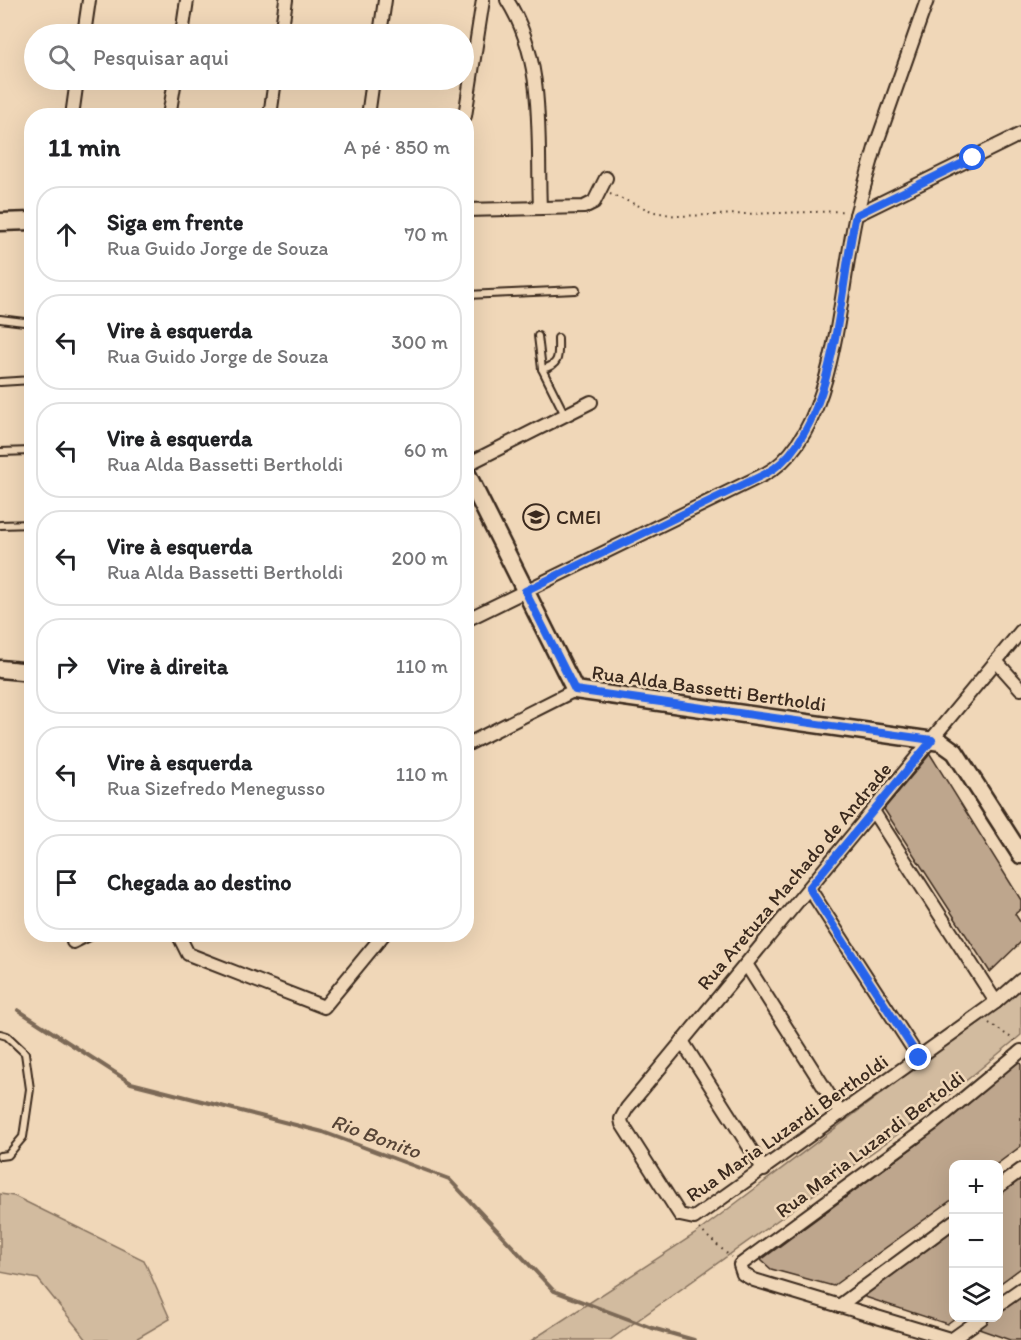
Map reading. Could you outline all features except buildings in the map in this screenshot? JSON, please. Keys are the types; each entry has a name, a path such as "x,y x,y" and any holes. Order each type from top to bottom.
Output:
{"street":[{"path":"85,24 89,0"},
{"path":"183,24 187,0"},
{"path":"282,24 286,0"},
{"path":"381,24 385,0"},
{"path":"474,58 483,0"},
{"path":"507,0 524,30 535,70 540,208"},
{"path":"474,616 765,474 795,451 810,420 836,333 856,215 875,147 927,0"},
{"path":"73,108 76,90"},
{"path":"170,108 173,90"},
{"path":"271,108 274,90"},
{"path":"369,108 372,90"},
{"path":"466,108 469,90"},
{"path":"856,215 1021,134"},
{"path":"474,210 584,207 594,202 606,178"},
{"path":"0,222 24,221"},
{"path":"474,461 591,402"},
{"name":"Rua Alda Bassetti Bertholdi","path":"474,488 575,690 932,740 955,752 1021,855"},
{"name":"Rua Aretuza Machado de Andrade","path":"689,1219 680,1215 624,1128 621,1119 682,1041 1021,632"},
{"path":"996,661 1021,689"},
{"path":"0,669 24,671"},
{"path":"474,741 575,690"},
{"path":"873,811 996,1002"},
{"path":"809,888 919,1058"},
{"path":"182,942 188,954 324,1007 377,942"},
{"path":"746,964 841,1114"},
{"name":"Rua Maria Luzardi Bertholdi","path":"689,1219 699,1216 764,1170 996,1002 1021,980"},
{"path":"682,1041 764,1170"},
{"name":"Rua Maria Luzardi Bertoldi","path":"740,1265 934,1123 1021,1051"},
{"path":"1003,1184 1021,1170"},
{"path":"839,1306 949,1225"},
{"path":"740,1265 742,1274 748,1278 952,1340 975,1322"},
{"path":"1003,1302 1021,1289"}],"lane":[{"path":"474,295 576,290"},
{"path":"0,318 24,322"},
{"path":"538,336 542,369 565,415"},
{"path":"542,369 555,366 558,361 558,338"},
{"path":"0,382 24,380"},
{"path":"0,452 24,451"},
{"path":"0,525 24,524"},
{"path":"0,1034 7,1036 25,1053 30,1089 23,1137 8,1155 0,1156"}],"path":[{"path":"601,191 654,212 677,216 841,210 856,215"},
{"path":"978,1015 1021,1045"},
{"path":"689,1219 740,1265"}],"shaded area":[{"path":"1021,988 1021,1035 926,1114 610,1340 532,1340 695,1234"},
{"path":"0,1194 14,1196 144,1260 170,1319 134,1340 87,1340 38,1279 0,1272"}],"waterway":[{"name":"Rio Bonito","path":"18,1010 131,1083 323,1132 449,1179 554,1291 652,1328 694,1340"}],"place":[{"name":"CMEI","path":"536,517"}],"route":[{"path":"919,1058 809,888 932,740 575,690 525,591 765,474 787,459 802,439 825,376 843,305 849,249 856,215 973,158"}]}
